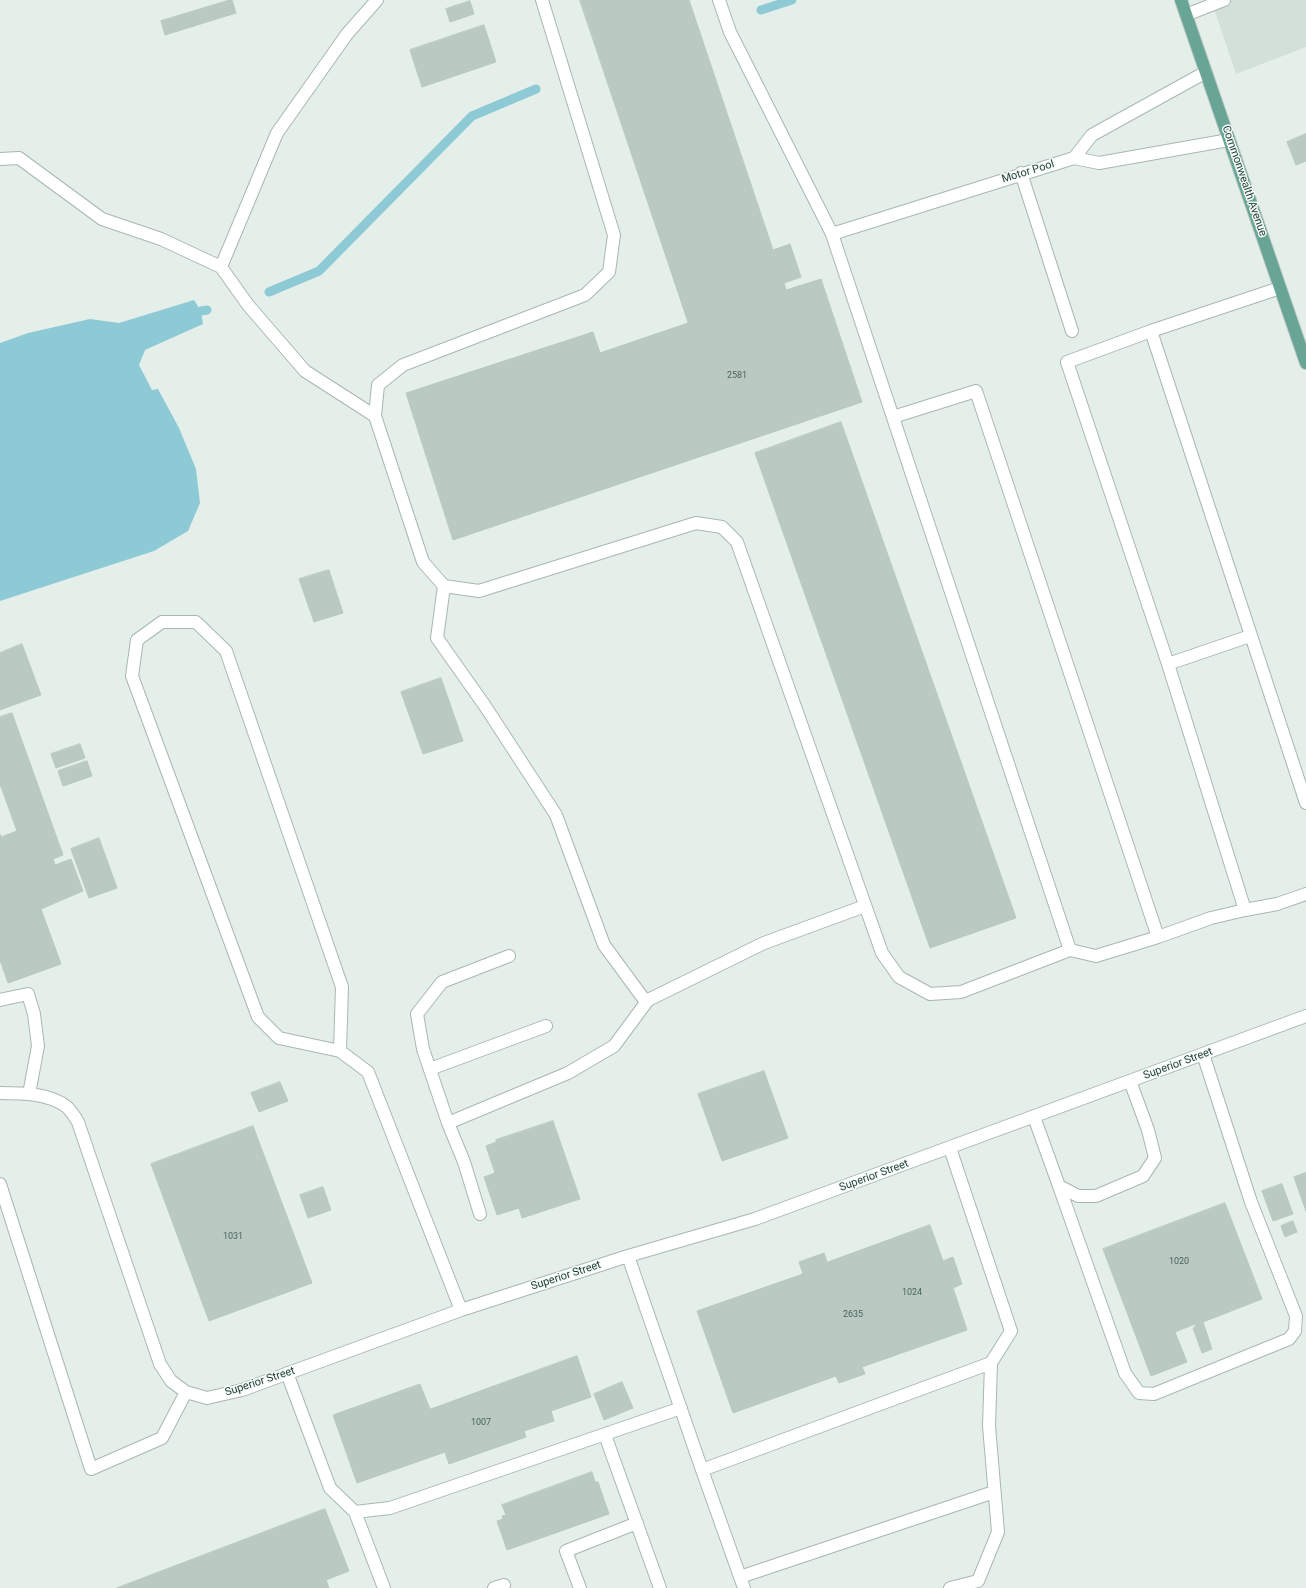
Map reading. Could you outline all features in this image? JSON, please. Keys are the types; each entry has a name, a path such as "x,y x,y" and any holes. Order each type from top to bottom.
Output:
{"main road":[{"name":"Commonwealth Avenue","path":"1181,0 1306,363"}],"street":[{"path":"221,267 277,133 347,34 376,0"},
{"path":"542,0 614,235 609,272 585,295 403,365 378,385 375,416 422,562 444,586 479,591 696,523 722,527 737,542 882,953 898,977 930,994 961,992 1070,950 1096,956 1158,937 1211,918 1277,904 1306,894"},
{"path":"719,0 730,32 832,234 1070,950"},
{"path":"1186,15 1224,0"},
{"path":"1074,158 1092,134 1206,72"},
{"name":"Motor Pool","path":"832,234 1021,173 1074,158 1099,163 1229,140"},
{"path":"0,159 19,158 102,219 161,239 221,267 248,305 305,371 375,416"},
{"path":"1021,173 1072,331"},
{"path":"1245,910 1168,664 1067,362 1151,331 1280,288"},
{"path":"1151,331 1306,803"},
{"path":"893,417 976,391 1158,937"},
{"path":"444,586 437,638 485,706 556,815 604,945 646,1002"},
{"path":"340,1051 342,987 226,651 196,622 162,622 137,640 132,676 258,1017 279,1038 340,1051 368,1072 461,1310"},
{"path":"1168,664 1250,636"},
{"path":"448,1123 568,1073 614,1046 646,1002 764,943 865,906"},
{"path":"480,1214 464,1162 448,1123 430,1069 424,1049 417,1014 442,982 509,956"},
{"path":"0,1000 28,994 34,1014 38,1046 29,1094"},
{"name":"Superior Street","path":"0,1093 29,1094 51,1099 67,1107 78,1122 160,1364 171,1381 186,1392 207,1398 242,1390 461,1310 628,1256 755,1219 1306,1016"},
{"path":"430,1069 546,1026"},
{"path":"1034,1117 1125,1373 1139,1392 1154,1394 1289,1339 1295,1330 1296,1316 1251,1202 1203,1054"},
{"path":"1059,1186 1078,1196 1096,1196 1143,1176 1155,1158 1148,1130 1130,1081"},
{"path":"950,1148 1011,1331 991,1363 989,1426 998,1532 978,1581 950,1588"},
{"path":"0,1184 92,1469 162,1438 186,1392"},
{"path":"628,1256 742,1582 994,1492"},
{"path":"702,1470 991,1363"},
{"path":"287,1373 330,1488 356,1512 384,1588"},
{"path":"356,1512 390,1508 681,1408"},
{"path":"605,1435 660,1588"},
{"path":"580,1588 566,1551 637,1523"}],"shaded area":[{"path":"1211,0 1306,0 1306,47 1236,74"}],"water":[{"path":"194,300 201,311 203,324 145,350 139,365 152,390 158,389 179,428 196,469 200,503 188,531 154,551 0,601 0,343 28,333 90,319 119,323"}],"building":[{"path":"232,0 236,13 165,35 161,21"},
{"path":"580,0 689,0 773,250 790,244 801,277 784,283 786,290 821,279 862,402 453,540 406,393 593,332 600,353 688,323"},
{"path":"470,1 474,14 450,22 446,9"},
{"path":"484,25 496,62 422,87 410,50"},
{"path":"1306,134 1306,161 1296,165 1287,142"},
{"path":"841,422 1016,918 930,948 755,453"},
{"path":"329,570 343,613 314,622 299,579"},
{"path":"22,644 41,695 0,710 0,653"},
{"path":"441,678 463,741 423,754 401,692"},
{"path":"12,713 63,855 53,859 55,865 71,859 83,891 41,909 61,964 8,983 0,960 0,834 1,837 17,831 0,784 0,717"},
{"path":"80,744 85,758 56,768 51,754"},
{"path":"87,761 92,776 63,786 58,771"},
{"path":"99,838 117,888 89,898 71,849"},
{"path":"764,1071 788,1138 722,1161 698,1094"},
{"path":"280,1082 288,1101 259,1112 251,1093"},
{"path":"553,1121 580,1199 522,1218 519,1208 497,1215 484,1177 495,1173 486,1146 496,1142 496,1140"},
{"path":"253,1126 312,1283 209,1321 151,1164"},
{"path":"1306,1173 1306,1211 1294,1177"},
{"path":"1282,1184 1293,1214 1273,1221 1262,1191"},
{"path":"323,1187 331,1210 308,1218 300,1195"},
{"path":"1225,1203 1262,1299 1203,1322 1212,1349 1202,1353 1193,1328 1196,1326 1195,1324 1175,1332 1187,1362 1151,1376 1103,1249"},
{"path":"1293,1221 1297,1232 1285,1237 1281,1226"},
{"path":"930,1225 943,1261 953,1257 962,1284 953,1288 967,1330 862,1367 865,1374 839,1383 836,1376 733,1413 697,1311 803,1274 799,1262 824,1253 827,1262"},
{"path":"577,1356 591,1397 551,1411 554,1421 524,1431 526,1437 449,1464 445,1452 357,1483 333,1415 420,1384 430,1409"},
{"path":"622,1382 633,1408 604,1420 594,1394"},
{"path":"592,1472 595,1482 598,1482 609,1514 507,1550 497,1521 503,1519 502,1516 506,1515 502,1505"},
{"path":"325,1509 349,1571 326,1580 329,1588 117,1588"}],"waterway":[{"path":"761,10 792,0"},
{"path":"269,292 319,271 472,116 536,89"},
{"path":"201,311 207,310"}]}
